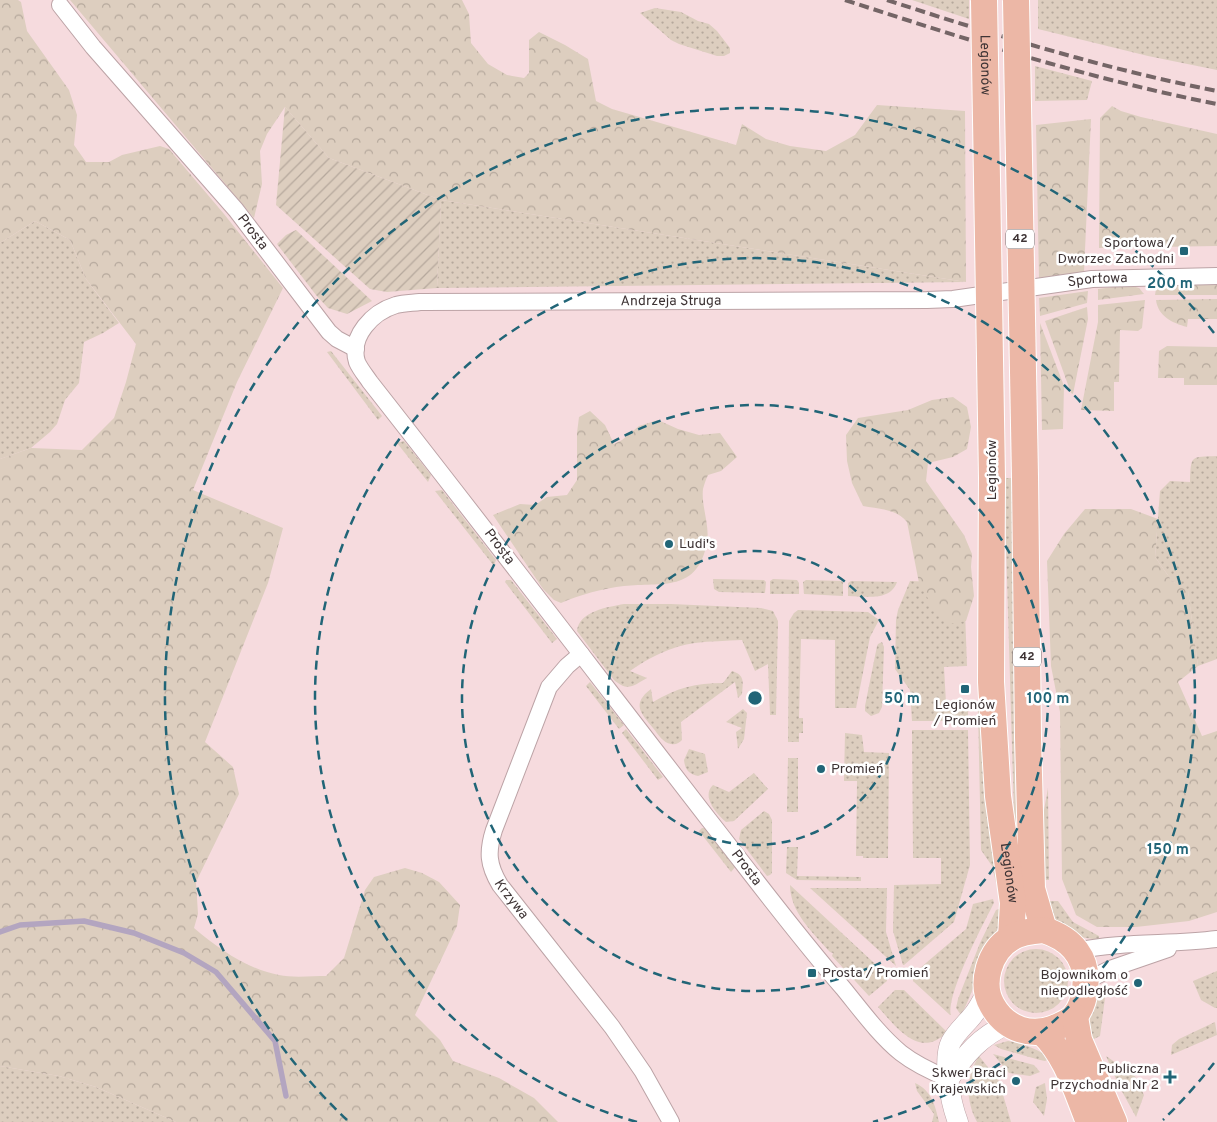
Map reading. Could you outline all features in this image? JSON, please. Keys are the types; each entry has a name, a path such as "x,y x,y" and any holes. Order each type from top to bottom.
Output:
{"main road":[{"name":"Legionów","path":"984,0 992,478 991,682 998,796 1013,903 1011,938"},
{"name":"Legionów","path":"1016,0 1032,889 1044,930"},
{"path":"1044,930 1064,938 1076,951 1081,960 1086,981 1080,1007 1074,1017 1066,1023 1042,1032 1032,1033 1019,1030 1008,1024 997,1013 991,1003 986,983 993,958 1002,946 1011,938 1025,933 1044,930"},
{"path":"1074,1017 1079,1040 1114,1122"},
{"path":"1042,1032 1057,1048 1065,1062 1089,1122"}],"street":[{"name":"Prosta","path":"60,5 93,47 236,210 329,332 337,339 356,349 358,364 370,382 775,906 878,1029 902,1054 928,1070 949,1078"},
{"name":"Sportowa","path":"1009,292 1092,279 1217,276"},
{"name":"Andrzeja Struga","path":"356,349 359,336 373,319 398,305 420,302 927,300 953,299 1009,292"},
{"name":"Krzywa","path":"581,654 567,666 549,687 494,830 489,848 490,861 494,875 500,885 628,1050 661,1102 671,1122"},
{"path":"1076,951 1105,945 1183,943 1217,939"},
{"path":"1086,981 1110,969 1183,943"},
{"path":"958,1122 952,1103 949,1078 948,1058 951,1042 974,1014 987,992"},
{"path":"949,1078 957,1066 983,1038 1008,1024"}],"green space":[{"path":"0,0 18,0 21,2 27,31 69,90 77,115 74,145 86,162 109,162 122,155 160,146 169,149 283,288 237,382 193,490 283,528 268,583 205,742 233,767 239,794 196,882 198,914 194,928 223,951 267,972 296,977 326,976 344,958 365,890 374,877 405,868 422,873 439,882 460,905 457,926 415,1015 440,1040 453,1061 499,1078 534,1098 558,1122 176,1122 96,1087 59,1076 0,1066 0,459 31,448 82,450 114,418 136,344 86,279 70,240 35,221 0,243"},
{"path":"70,0 462,0 469,14 471,43 488,64 507,75 524,78 529,73 529,40 539,32 588,59 596,101 612,109 736,145 742,124 766,139 790,146 826,151 855,135 877,105 965,111 966,282 441,200 329,158 285,107 267,134 260,151 262,184 254,218"},
{"path":"912,0 969,0 969,19"},
{"path":"1038,0 1217,0 1217,70 1148,56 1038,29"},
{"path":"655,8 681,12 698,21 709,24 730,48 730,53 724,56 717,56 671,40 640,13"},
{"path":"1035,66 1092,81 1087,100 1035,101"},
{"path":"1112,106 1141,117 1217,134 1217,246 1099,248 1100,118"},
{"path":"285,107 329,158 441,200 437,288 387,292 370,289 276,205"},
{"path":"1091,119 1084,272 1039,278 1036,125"},
{"path":"441,200 966,282 437,288"},
{"path":"35,221 70,240 86,279 119,323 84,342 79,383 65,400 57,424 50,432 31,448 0,459 0,243"},
{"path":"296,230 372,301 347,314 328,308 277,244 286,235"},
{"path":"1217,282 1217,295 1155,295 1156,289 1162,283"},
{"path":"1129,285 1139,288 1144,294 1098,300 1098,289"},
{"path":"1088,291 1087,303 1040,316 1039,298"},
{"path":"1217,299 1217,319 1188,319 1187,327 1163,315 1157,306 1156,300"},
{"path":"1145,300 1142,328 1138,331 1120,330 1119,382 1114,382 1114,411 1081,410 1098,322 1098,305"},
{"path":"1087,307 1088,319 1073,394 1071,393 1045,321"},
{"path":"1040,323 1064,386 1063,429 1042,430"},
{"path":"1167,346 1217,347 1217,385 1184,385 1184,378 1158,378 1159,351"},
{"path":"331,351 382,416 378,420 327,352"},
{"path":"953,397 967,407 971,427 967,449 953,457 928,463 926,481 964,535 972,554 971,567 974,596 966,621 949,624 934,609 919,583 907,522 893,512 863,506 852,483 847,461 846,435 858,418 908,410 932,400"},
{"path":"590,411 605,425 614,444 639,426 658,420 678,429 699,435 720,433 737,457 721,471 708,475 703,489 703,502 708,536 702,558 696,570 676,582 608,588 561,603 554,600 543,589 493,515 520,504 535,505 547,497 567,495 577,480 579,417"},
{"path":"404,441 431,475 428,482 397,443"},
{"path":"1217,456 1217,659 1198,666 1188,591 1172,581 1155,557 1160,491 1170,481 1190,482 1191,467 1194,459"},
{"path":"1004,478 1012,478 1016,806 1022,877 1014,814"},
{"path":"442,490 496,560 494,566 435,491"},
{"path":"1085,509 1131,509 1158,519 1155,557 1172,581 1188,590 1198,666 1178,682 1202,736 1217,731 1217,912 1189,921 1136,927 1097,927 1076,915 1062,879 1060,712 1051,666 1047,561 1064,534"},
{"path":"713,579 764,580 766,582 765,593 719,592 714,589"},
{"path":"773,579 797,580 799,583 799,594 770,594 770,581"},
{"path":"506,580 511,580 557,639 552,643 505,582"},
{"path":"806,580 842,581 843,596 804,594 803,582"},
{"path":"851,581 897,582 889,593 869,597 848,596 848,583"},
{"path":"910,581 964,583 967,666 944,667 946,703 968,704 968,721 912,721 910,690 895,669 896,620"},
{"path":"624,604 761,608 773,611 778,621 776,715 770,715 768,664 755,671 742,640 695,643 669,650 652,657 630,671 647,678 627,687 619,684 577,631 579,624 589,614"},
{"path":"798,610 868,612 879,620 870,637 856,708 835,708 835,640 801,639 799,718 803,718 803,733 799,733 799,742 788,742 789,621"},
{"path":"882,642 884,647 882,707 879,713 871,716 865,711 865,706 877,646"},
{"path":"732,671 741,677 743,683 742,694 738,698 735,682 681,722 682,740 677,744 671,744 663,740 642,713 640,708 641,699 651,689 653,702 686,687 723,683"},
{"path":"590,682 624,725 619,729 586,686"},
{"path":"743,709 747,713 744,739 738,749 736,732 742,728 726,722"},
{"path":"978,710 980,710 997,887 992,866 981,850"},
{"path":"626,729 663,777 658,780 622,733"},
{"path":"912,730 968,730 970,865 954,922 903,965 893,931 894,885 941,884 941,858 913,858"},
{"path":"845,733 862,735 864,752 889,753 888,858 863,858 863,856 856,856 857,781 844,781"},
{"path":"689,749 705,754 708,772 698,776 688,771 684,760"},
{"path":"788,758 798,758 798,812 787,812"},
{"path":"754,773 768,789 734,821 726,822 711,805 709,799 710,789 713,785 729,792"},
{"path":"1048,788 1049,880 1040,880 1038,843"},
{"path":"764,811 769,814 772,820 772,873 767,876 739,839 741,830"},
{"path":"702,828 706,828 736,866 731,872 699,831"},
{"path":"787,847 798,847 797,876 861,877 861,881 797,880 786,873"},
{"path":"790,885 886,974 887,981 869,996 804,922 794,904"},
{"path":"810,888 887,888 886,932 896,966"},
{"path":"993,899 994,903 974,942 954,992 950,1015 913,981 913,974 966,929 973,904"},
{"path":"1045,901 1058,901 1073,922 1099,936 1099,940 1080,937 1056,922"},
{"path":"1004,907 997,931 961,1015 956,1008 958,999 980,943 996,910"},
{"path":"1036,949 1048,951 1059,958 1066,969 1068,981 1066,993 1059,1004 1048,1011 1036,1013 1024,1011 1013,1004 1006,993 1004,981 1006,969 1013,958 1024,951"},
{"path":"1217,971 1217,1008 1215,1008 1201,1000 1193,981"},
{"path":"1107,983 1100,1036 1088,1042 1091,1010 1101,990"},
{"path":"895,990 904,990 947,1032 937,1040 927,1043 909,1038 878,1007"},
{"path":"1215,1022 1217,1035 1171,1055 1172,1045 1179,1039"},
{"path":"1008,1041 1031,1047 1051,1058 1045,1061 1040,1060 1001,1049 994,1045"},
{"path":"993,1054 1034,1065 1040,1072 1030,1076 1009,1073"},
{"path":"979,1056 999,1081 1011,1122 977,1122 973,1114 969,1097 969,1080"},
{"path":"1106,1056 1135,1076 1144,1095 1136,1117 1119,1086"},
{"path":"0,1066 59,1076 96,1087 176,1122 0,1122"},
{"path":"915,1083 929,1094 939,1122 932,1122 934,1114 917,1091"},
{"path":"1045,1083 1047,1099 1044,1116 1033,1102 1036,1087"}],"waterway":[{"path":"0,932 20,925 84,921 134,933 184,953 216,972 275,1041 286,1096"}],"railway":[{"path":"845,0 983,44 1076,71 1217,104"},
{"path":"887,0 1092,62 1217,91"}],"place":[{"name":"Sportowa / Dworzec Zachodni","path":"1184,251"},
{"name":"Ludi's","path":"669,544"},
{"name":"Legionów / Promień","path":"965,689"},
{"name":"Promień","path":"821,769"},
{"name":"Prosta / Promień","path":"812,973"},
{"name":"Bojownikom o niepodległość","path":"1138,983"},
{"name":"Publiczna Przychodnia Nr 2","path":"1170,1077"},
{"name":"Skwer Braci Krajewskich","path":"1016,1081"}]}
